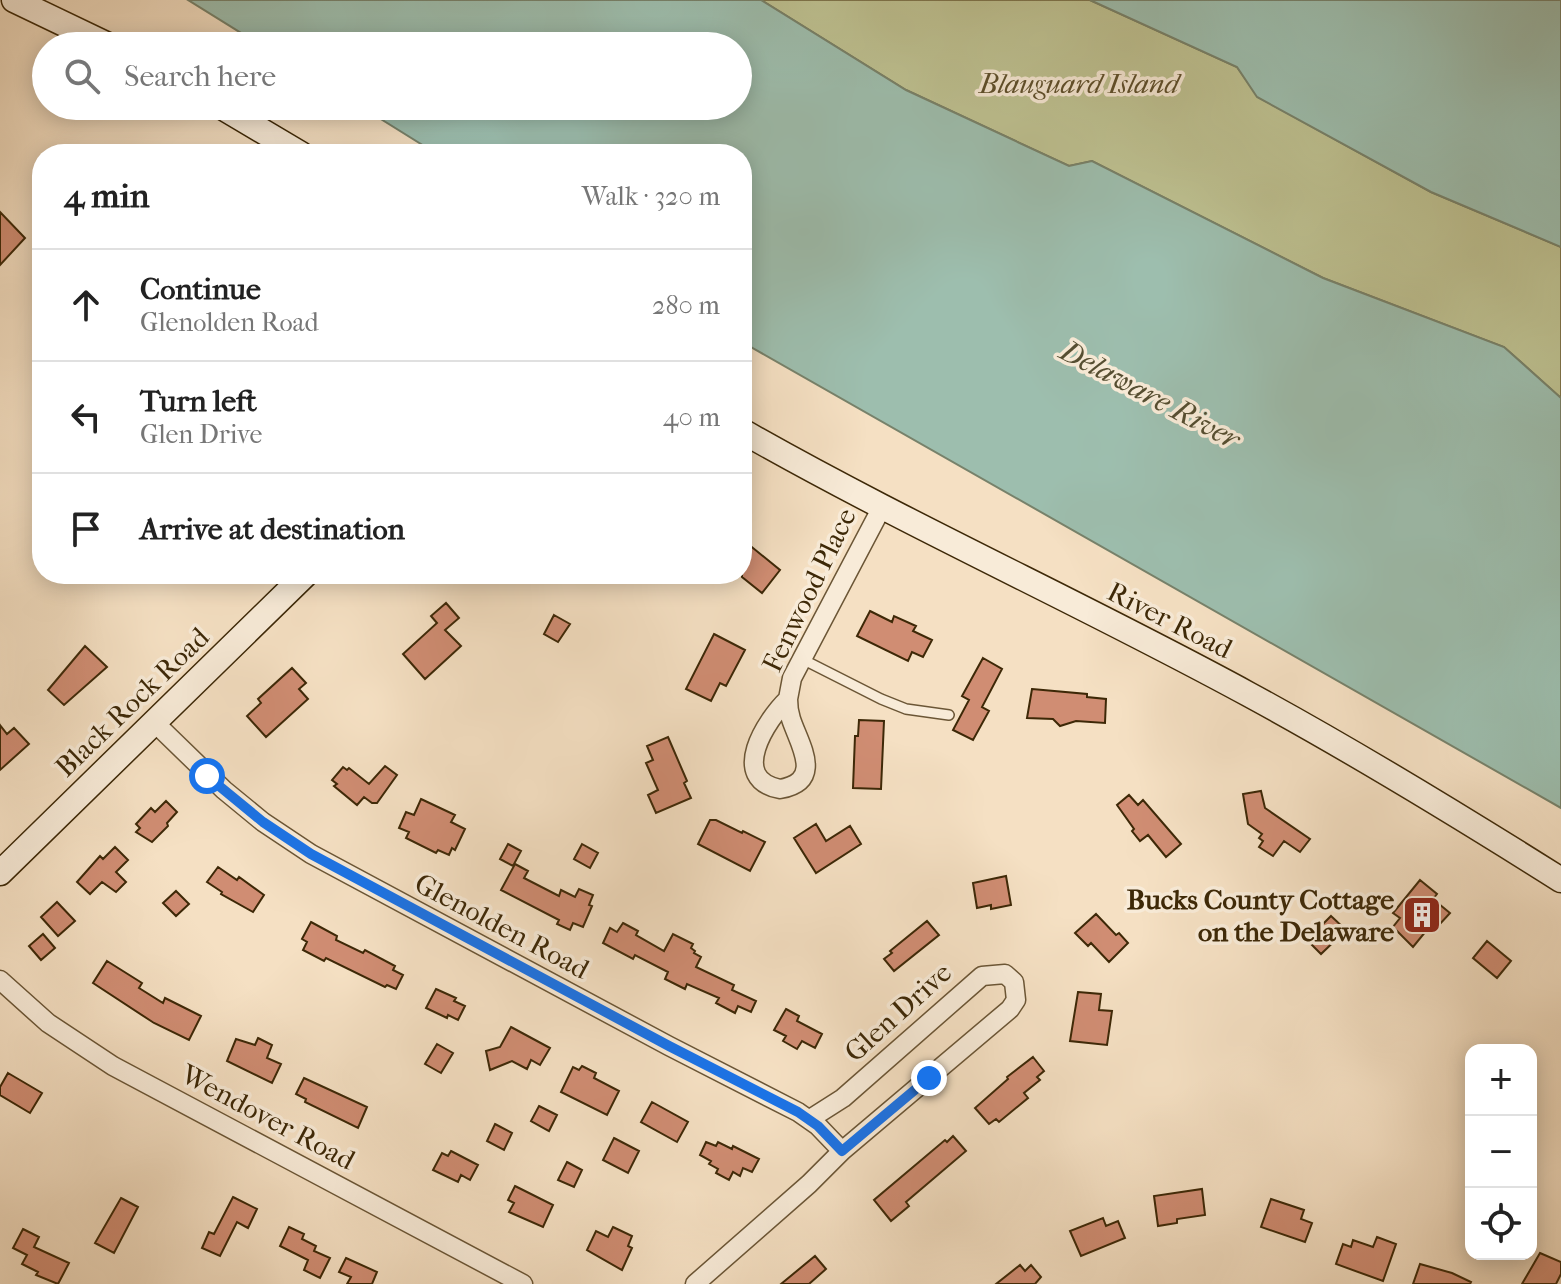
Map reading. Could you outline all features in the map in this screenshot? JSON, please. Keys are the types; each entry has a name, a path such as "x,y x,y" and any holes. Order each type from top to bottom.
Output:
{"main road":[{"path":"14,0 81,32"},
{"path":"244,120 284,144"},
{"name":"River Road","path":"752,436 882,507 1246,693 1443,805 1561,880"},
{"name":"Black Rock Road","path":"0,873 296,584"}],"street":[{"name":"Fenwood Place","path":"788,699 792,678 882,507"},
{"name":"Glenolden Road","path":"154,722 224,790 263,822 311,854 810,1119 842,1151"},
{"name":"Glen Drive","path":"695,1284 842,1151 1010,1009 1016,1000 1017,990 1010,977 990,974 973,982 843,1098 810,1119"},
{"name":"Wendover Road","path":"0,980 48,1023 113,1066 523,1284"}],"lane":[{"path":"802,659 906,709 949,715"}],"green space":[{"name":"Blauguard Island","path":"761,0 1090,0 1237,67 1258,97 1431,192 1561,247 1561,398 1504,347 1323,278 1092,161 1069,166 906,90"}],"water":[{"name":"Delaware River","path":"188,0 761,0 906,90 1069,166 1092,161 1323,278 1504,347 1561,398 1561,808 752,348 752,144 421,144 382,120 752,120 752,32 239,32"},
{"path":"1090,0 1561,0 1561,247 1431,192 1257,97 1237,67"}],"building":[{"path":"0,212 25,238 0,265"},
{"path":"752,547 780,570 762,593 751,584"},
{"path":"446,603 459,618 445,630 461,646 425,679 403,654 437,623 431,616"},
{"path":"870,611 892,622 894,616 916,626 913,631 932,640 923,657 912,652 908,661 857,636"},
{"path":"554,615 570,624 558,642 544,634"},
{"path":"714,634 745,650 726,686 720,683 711,701 686,689"},
{"path":"85,646 107,667 64,705 48,690"},
{"path":"983,658 1002,669 982,707 989,711 973,740 953,730 969,700 962,696"},
{"path":"292,668 306,683 299,689 308,699 266,737 247,716 261,703 258,699"},
{"path":"1032,689 1087,694 1087,697 1106,699 1105,723 1076,721 1060,726 1053,719 1027,718"},
{"path":"859,720 884,721 881,789 853,788 855,736 858,736"},
{"path":"0,725 7,734 14,728 29,744 0,770"},
{"path":"668,737 691,798 656,813 648,795 658,790 646,763 653,760 647,746"},
{"path":"385,766 397,775 377,803 364,797 357,805 334,786 337,784 332,780 343,767 349,768 369,784"},
{"path":"1261,791 1265,808 1310,839 1300,852 1284,841 1273,856 1259,847 1263,841 1259,838 1262,834 1248,824 1243,794"},
{"path":"1129,795 1138,805 1143,800 1181,844 1166,857 1148,835 1140,841 1132,831 1134,829 1117,805"},
{"path":"421,799 455,815 451,822 465,829 455,850 452,848 449,855 438,850 436,853 406,838 409,832 399,828 406,812 414,815"},
{"path":"166,801 177,812 152,842 136,832 140,828 136,824 151,808 155,812"},
{"path":"710,820 765,842 750,871 698,844"},
{"path":"816,824 826,841 850,826 861,844 816,873 794,838"},
{"path":"508,844 521,851 513,866 500,859"},
{"path":"582,844 598,853 590,868 574,859"},
{"path":"115,847 128,860 116,872 126,882 116,892 102,882 90,894 77,882 100,856 103,859"},
{"path":"515,864 528,871 524,878 559,896 561,890 575,897 579,889 593,895 583,927 573,923 570,930 557,924 559,920 501,890"},
{"path":"218,867 264,895 253,912 221,894 207,882"},
{"path":"1006,876 1011,905 977,908 973,883"},
{"name":"Bucks County Cottage on the Delaware","path":"1420,880 1437,894 1433,899 1450,913 1440,924 1435,920 1413,947 1393,927 1400,918 1393,913"},
{"path":"176,891 189,904 176,916 163,903"},
{"path":"57,902 75,921 58,936 41,917"},
{"path":"1096,914 1128,943 1109,962 1091,943 1088,946 1075,933"},
{"path":"1331,916 1346,930 1321,954 1307,940"},
{"path":"927,921 939,935 894,971 884,959"},
{"path":"311,922 337,936 336,940 363,953 365,950 395,966 393,970 403,975 396,989 385,987 303,950 307,942 302,939"},
{"path":"623,923 638,931 636,935 664,951 673,934 693,944 691,948 694,953 701,957 696,967 734,985 732,990 756,1001 751,1012 738,1006 735,1013 716,1003 719,998 687,984 685,989 665,979 668,972 603,943 610,928 617,932"},
{"path":"43,934 55,948 41,960 29,946"},
{"path":"1487,941 1511,961 1497,978 1473,958"},
{"path":"107,961 142,983 139,988 163,1003 165,998 201,1016 189,1040 154,1023 93,983"},
{"path":"436,989 465,1006 458,1020 426,1008"},
{"path":"1078,992 1101,994 1099,1010 1112,1011 1107,1045 1070,1041"},
{"path":"786,1009 799,1016 797,1021 822,1034 815,1048 802,1041 797,1049 783,1041 786,1036 774,1030"},
{"path":"511,1027 550,1048 540,1065 531,1060 527,1069 512,1061 490,1070 486,1051 500,1047"},
{"path":"258,1038 272,1045 267,1058 281,1064 272,1083 227,1061 236,1039 255,1045"},
{"path":"437,1044 453,1053 441,1073 425,1064"},
{"path":"1033,1057 1044,1071 1037,1077 1040,1080 1024,1093 1028,1098 999,1122 996,1119 989,1124 975,1108"},
{"path":"582,1066 596,1073 594,1078 619,1091 607,1115 561,1092 573,1067 579,1070"},
{"path":"8,1073 42,1093 30,1113 0,1095 0,1087"},
{"path":"304,1078 367,1107 358,1128 305,1102 306,1099 296,1094"},
{"path":"652,1102 688,1122 677,1142 641,1122"},
{"path":"539,1106 557,1115 549,1131 531,1121"},
{"path":"495,1124 512,1133 504,1150 487,1141"},
{"path":"953,1136 966,1151 906,1202 909,1206 891,1221 874,1200"},
{"path":"614,1138 639,1151 628,1173 603,1160"},
{"path":"706,1142 716,1146 718,1142 732,1149 733,1146 759,1159 752,1172 743,1168 740,1176 733,1172 729,1180 716,1173 718,1169 709,1164 711,1161 700,1155"},
{"path":"451,1151 478,1165 470,1180 461,1175 458,1182 433,1170 442,1153 448,1156"},
{"path":"567,1162 582,1170 574,1187 558,1180"},
{"path":"515,1186 553,1205 543,1227 509,1212 514,1203 508,1200"},
{"path":"1202,1189 1205,1215 1177,1219 1177,1223 1158,1226 1154,1196"},
{"path":"233,1197 257,1209 248,1228 237,1222 220,1256 202,1248 209,1232 214,1234"},
{"path":"121,1198 138,1207 114,1253 95,1243"},
{"path":"1271,1199 1304,1210 1301,1219 1312,1223 1305,1242 1261,1227"},
{"path":"1103,1218 1106,1226 1118,1221 1125,1238 1081,1256 1070,1231"},
{"path":"289,1227 304,1234 302,1239 316,1246 314,1251 330,1258 320,1278 304,1270 308,1260 280,1246"},
{"path":"613,1227 632,1236 628,1246 632,1248 622,1270 587,1250 596,1231 608,1237"},
{"path":"23,1229 39,1237 34,1247 69,1263 58,1284 36,1275 38,1272 22,1264 27,1255 13,1248"},
{"path":"1377,1237 1396,1244 1383,1281 1336,1264 1343,1244 1351,1247 1353,1240 1373,1247"},
{"path":"1540,1253 1561,1262 1561,1274 1556,1284 1522,1284"},
{"path":"815,1256 826,1269 809,1284 781,1284"},
{"path":"346,1258 377,1272 372,1284 347,1284 351,1277 339,1272"},
{"path":"1420,1264 1452,1273 1471,1282 1413,1284"},
{"path":"1020,1265 1025,1271 1031,1265 1041,1277 1035,1284 996,1284"}],"place":[{"name":"Bucks County Cottage on the Delaware","path":"1422,915"}],"route":[{"path":"207,776 263,822 311,854 402,905 798,1112 818,1126 842,1151 929,1078"}]}
